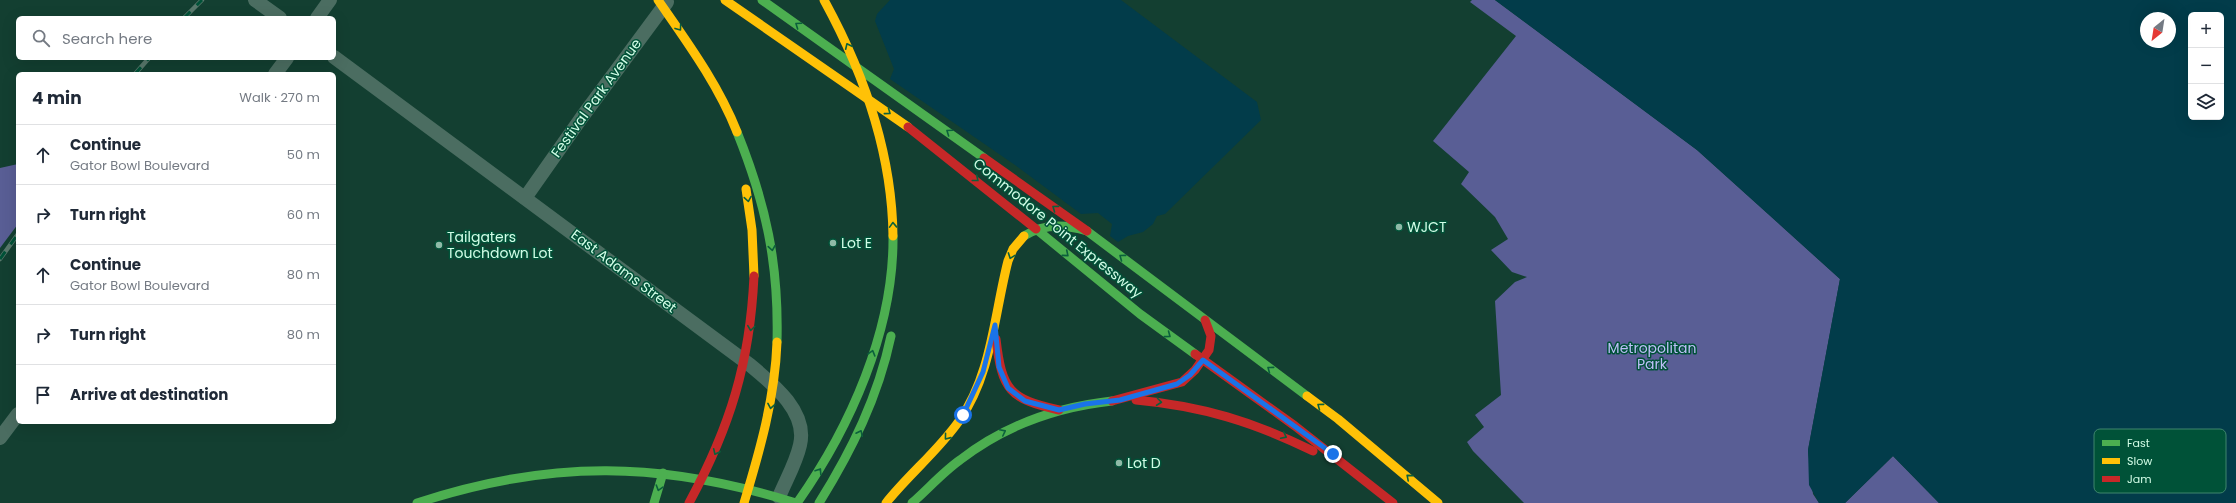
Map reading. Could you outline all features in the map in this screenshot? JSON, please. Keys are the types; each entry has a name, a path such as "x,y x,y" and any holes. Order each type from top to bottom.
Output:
{"main road":[{"path":"658,0 699,56 725,102 751,163 767,217 776,280 778,326 774,390 761,450 744,503"},
{"name":"Commodore Point Expressway","path":"726,0 923,138 1126,302 1369,483"},
{"path":"819,503 849,453 871,408 884,368 893,320 895,291 889,185 872,109 853,56 824,0"},
{"name":"Commodore Point Expressway","path":"763,1 1086,231 1206,320 1338,419 1438,503"},
{"path":"688,503 717,450 735,403 748,350 754,293 753,234 745,184 726,117 699,56"},
{"path":"886,503 940,446 963,415 983,372 1011,254 1022,238 1036,229 1061,225 1086,231"},
{"path":"417,503 496,481 540,474 603,470 663,473 728,483 796,503 834,447 863,381 886,294 893,242"},
{"path":"912,503 948,469 977,446 1022,423 1059,410 1085,404 1120,400 1182,382 1203,360 1211,340 1211,331 1206,320"},
{"path":"995,325 999,367 1008,388 1025,401 1059,410"},
{"path":"1120,400 1183,405 1243,419 1287,438 1369,483 1393,503"},
{"path":"654,503 663,473"}],"street":[{"path":"255,0 277,16"},
{"path":"318,16 330,0"},
{"name":"Festival Park Avenue","path":"525,198 582,117 668,0"},
{"name":"East Adams Street","path":"336,58 750,366 775,387 788,403 800,426 800,444 779,497"},
{"path":"276,72 286,60"},
{"path":"0,438 16,417"}],"green space":[{"name":"Metropolitan Park","path":"1472,0 1495,0 1697,150 1840,279 1808,450 1813,494 1819,503 1524,503 1473,451 1467,442 1484,427 1475,415 1501,395 1495,301 1515,282 1527,277 1512,272 1491,250 1508,239 1495,217 1461,184 1469,172 1433,141 1516,36 1470,2"},
{"path":"16,164 16,227 0,248 0,168"},
{"path":"1893,456 1939,503 1845,503"}],"shaded area":[{"path":"890,0 1121,0 1257,102 1261,120 1165,214 1157,216 1153,224 1143,232 1128,236 1118,242 1110,236 1112,224 1098,213 1081,214 1015,165 890,79 894,69 875,21 877,14"},
{"path":"1495,0 2236,0 2236,503 1939,503 1893,456 1845,503 1819,503 1809,485 1808,450 1840,279 1697,150"}],"railway":[{"path":"186,16 202,0"},
{"path":"137,72 147,60"},
{"path":"0,259 16,237"}],"traffic: fast":[{"path":"762,0 984,158"},
{"path":"737,132 756,184 769,235 776,286 777,342"},
{"path":"1024,236 1039,229 1055,226 1071,227 1087,231 1307,396"},
{"path":"1036,229 1140,314 1195,354"},
{"path":"797,503 834,443 851,410 865,377 877,342 886,307 891,271 893,236"},
{"path":"819,503 853,443 871,402 886,359 891,336"},
{"path":"912,503 954,465 995,437 1051,413 1112,401"},
{"path":"417,503 466,489 514,479 560,473 606,471 653,473 699,479 747,489 796,503"},
{"path":"654,503 663,473"}],"traffic: slow":[{"path":"658,0 711,80 721,97 737,132"},
{"path":"725,0 908,127"},
{"path":"824,0 852,56 873,114 887,174 893,236"},
{"path":"746,189 752,230 754,276"},
{"path":"886,503 951,432 970,403 979,384 991,344 1008,261 1013,249 1024,236"},
{"path":"744,503 766,424 776,363 777,342"},
{"path":"1307,396 1338,419 1438,503"}],"traffic: jam":[{"path":"908,127 1036,229"},
{"path":"984,158 1087,231"},
{"path":"689,503 716,448 727,421 735,394 748,337 754,276"},
{"path":"1112,401 1182,382 1195,370 1209,350 1211,336 1205,320"},
{"path":"996,339 1001,370 1005,381 1011,390 1029,401 1059,410"},
{"path":"1195,354 1295,426 1393,503"},
{"path":"1136,400 1183,406 1227,417 1270,432 1313,451"}],"place":[{"name":"WJCT","path":"1399,227"},
{"name":"Lot E","path":"833,243"},
{"name":"Tailgaters Touchdown Lot","path":"439,245"},
{"name":"Lot D","path":"1119,463"}],"route":[{"path":"963,415 969,405 983,372 995,325 1001,375 1004,382 1013,394 1025,401 1059,410 1085,404 1120,400 1182,382 1203,360 1333,454"}]}
